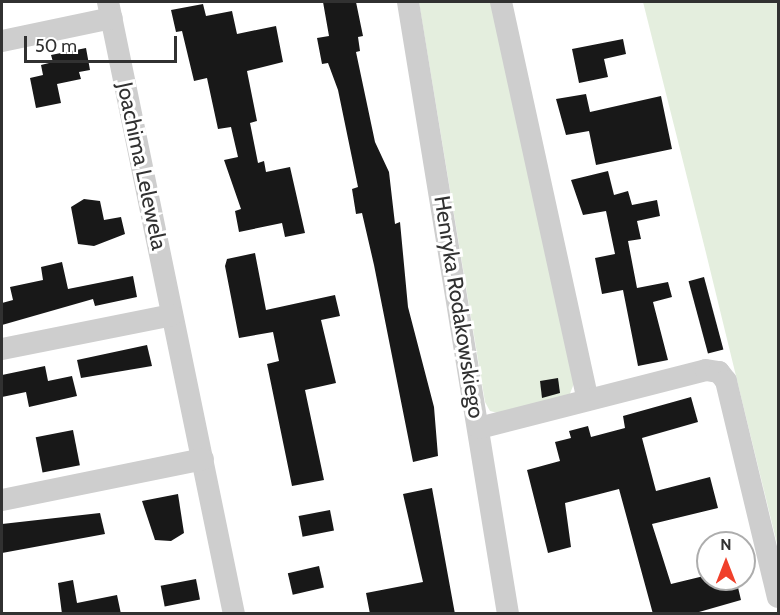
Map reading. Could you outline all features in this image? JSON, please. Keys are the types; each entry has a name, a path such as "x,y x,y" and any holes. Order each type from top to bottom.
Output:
{"street":[{"name":"Henryka Rodakowskiego","path":"408,2 508,614"},
{"path":"501,2 588,400"},
{"name":"Joachima Lelewela","path":"2,41 110,10 234,614"},
{"path":"2,349 172,315"},
{"path":"479,428 706,370 721,374 778,597"},
{"path":"2,500 202,459"}],"green space":[{"path":"419,2 492,2 575,381 569,396 502,414 490,411 485,402"},
{"path":"643,2 778,2 778,548 706,253"}],"building":[{"path":"323,2 356,2 363,36 358,37 360,51 356,52 375,142 389,172 395,224 400,222 408,307 434,407 438,456 413,462 374,265 362,213 356,214 352,189 358,187 338,90 328,63 322,64 317,38 329,36"},
{"path":"203,4 206,16 232,11 237,34 276,26 283,62 247,71 257,121 250,123 258,163 264,161 266,172 290,167 305,233 285,237 282,223 239,232 235,211 241,209 224,160 238,157 231,127 218,129 207,78 194,81 182,31 176,32 171,10"},
{"path":"623,39 626,54 604,59 608,77 579,83 572,49"},
{"path":"86,48 90,70 79,72 81,79 57,84 61,103 36,108 30,78 43,75 41,65 53,62 51,55"},
{"path":"586,94 590,112 661,96 672,149 596,165 589,131 566,135 556,99"},
{"path":"608,171 614,195 628,191 632,205 657,200 660,216 637,221 641,239 628,241 637,288 668,282 672,297 653,302 668,360 638,366 623,290 602,294 595,258 615,254 606,211 583,215 571,180"},
{"path":"84,199 100,201 104,220 121,217 125,234 94,246 78,244 71,207"},
{"path":"255,253 266,310 335,295 340,316 321,320 336,383 305,390 324,480 292,486 267,364 279,361 273,332 239,338 225,266 227,259"},
{"path":"62,262 68,289 133,276 137,297 95,306 93,299 2,325 2,303 13,300 10,287 43,280 41,267"},
{"path":"704,277 723,349 708,354 689,281"},
{"path":"147,345 152,366 81,378 77,360"},
{"path":"45,366 48,381 72,376 77,396 29,407 26,392 2,397 2,375"},
{"path":"558,378 560,393 542,398 540,381"},
{"path":"691,397 698,422 642,438 656,491 710,477 718,508 652,524 671,584 696,578 696,591 739,591 741,600 692,614 653,614 619,489 565,503 571,547 548,553 527,470 560,461 555,442 571,438 569,431 588,426 591,437 625,428 623,416"},
{"path":"73,430 80,465 43,473 36,437"},
{"path":"432,488 455,614 370,614 366,593 423,582 403,494"},
{"path":"178,494 184,533 171,541 155,540 142,501"},
{"path":"330,510 334,531 303,537 299,516"},
{"path":"100,513 105,534 2,553 2,524"},
{"path":"319,566 324,587 293,595 288,573"},
{"path":"196,579 200,600 165,606 161,586"},
{"path":"73,580 77,603 117,595 121,614 62,614 58,583"}]}
